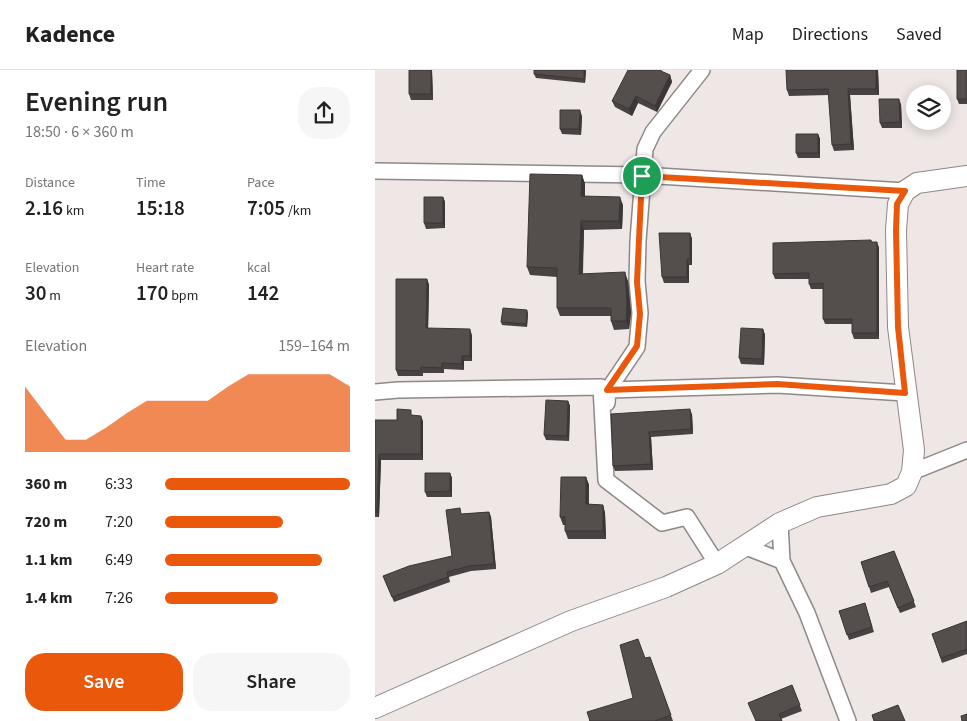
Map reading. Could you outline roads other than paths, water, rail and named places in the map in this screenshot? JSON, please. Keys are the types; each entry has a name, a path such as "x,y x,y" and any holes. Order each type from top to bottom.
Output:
{"street":[{"path":"606,480 607,390 637,346 640,314 637,282 645,149 653,132 702,70"},
{"path":"375,171 642,176 905,191"},
{"path":"375,708 571,621 667,586 717,564 746,547 780,523 817,507 891,494 906,486 911,472 914,450 905,393 898,327 897,204 905,191 917,183 967,176"},
{"path":"607,390 777,384 905,393"},
{"path":"375,392 601,387 606,480 661,523 687,517 717,564"},
{"path":"911,472 967,450"},
{"path":"780,523 782,561 807,613 848,721"},
{"path":"746,547 782,561"}]}
